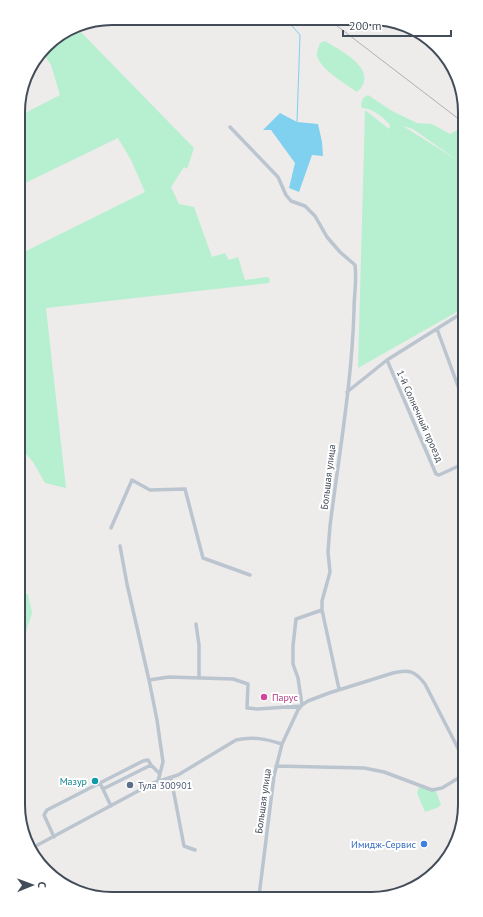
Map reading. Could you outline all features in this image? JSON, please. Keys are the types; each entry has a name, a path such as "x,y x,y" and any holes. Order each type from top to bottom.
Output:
{"street":[{"name":"Большая улица","path":"230,127 278,177 291,201 305,206 315,216 327,237 340,252 355,265 356,276 353,347 330,526 328,552 330,572 322,601 322,610 339,689"},
{"path":"347,392 387,360 458,316"},
{"path":"437,329 458,386"},
{"name":"1-й Солнечный проезд","path":"387,360 436,474 439,475 458,466"},
{"path":"111,528 132,480 150,490 184,489 203,558 250,575"},
{"path":"120,546 149,680 163,762 158,781"},
{"path":"302,705 298,678 293,664 296,619 322,610"},
{"path":"196,624 199,645 199,678"},
{"path":"149,680 169,677 233,679 248,684 247,708 258,709 302,705 308,701 339,689 402,670 412,672 418,675 425,684 458,748"},
{"name":"Большая улица","path":"260,892 276,766 282,744 298,710 302,705"},
{"path":"35,846 158,781 171,778 185,771 236,740 254,738 282,744"},
{"path":"54,837 45,817 45,811 143,761 148,760 160,774"},
{"path":"103,789 151,765"},
{"path":"276,766 364,768 384,772 432,790 442,788 458,778"},
{"path":"171,778 184,846 195,850"},
{"path":"100,783 111,806"}],"green space":[{"path":"80,31 194,148 187,169 184,167 171,187 179,204 194,207 212,257 225,253 229,260 238,257 245,280 267,277 270,279 269,283 46,308 66,488 45,483 33,462 25,453 25,252 145,192 131,160 118,138 25,183 25,113 60,95 51,65 45,56 50,50 63,40"},
{"path":"325,41 356,62 362,69 364,76 363,84 357,92 334,76 319,61 317,51 320,43"},
{"path":"368,95 392,111 417,123 432,124 450,134 458,130 458,311 358,368 365,110 389,129 390,125 378,114 362,108 361,105 363,98","holes":["403,126 413,129 457,160"]},
{"path":"25,594 28,594 32,613 26,632"},
{"path":"419,787 436,791 441,805 425,812 417,793"}],"water":[{"path":"280,113 297,122 318,124 323,156 312,155 299,192 289,188 295,163 271,130 263,130"}],"waterway":[{"path":"291,25 300,35 297,122"}],"railway":[{"path":"336,25 458,118"}],"place":[{"name":"Парус","path":"264,697"},
{"name":"Мазур","path":"95,781"},
{"name":"Тула 300901","path":"130,785"},
{"name":"Имидж-Сервис","path":"424,844"}]}
